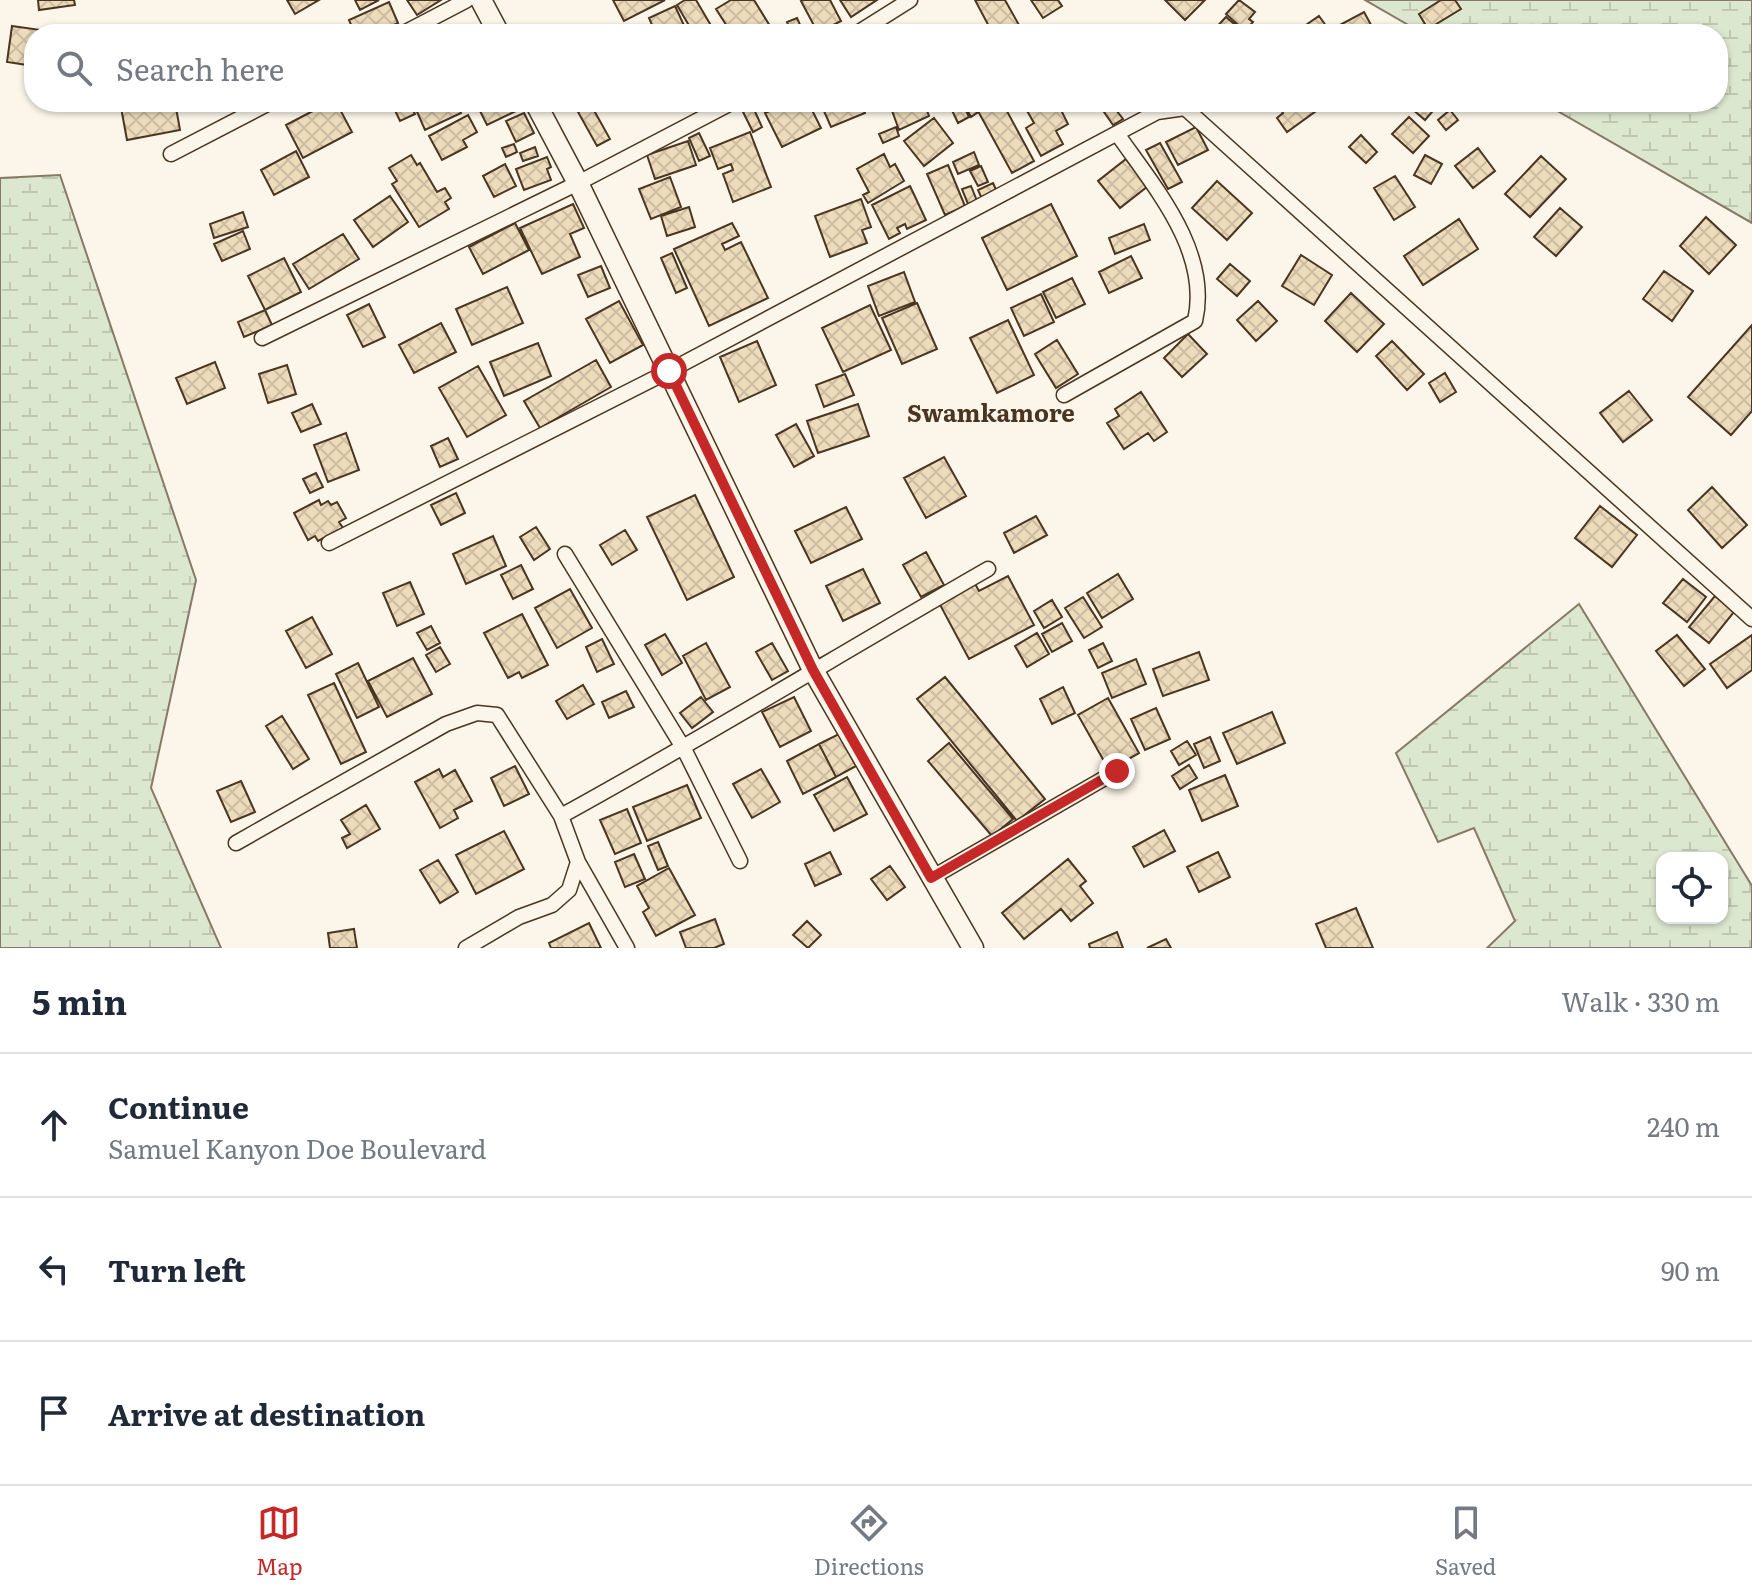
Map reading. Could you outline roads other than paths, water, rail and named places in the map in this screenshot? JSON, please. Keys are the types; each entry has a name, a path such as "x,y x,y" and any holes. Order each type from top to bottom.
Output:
{"street":[{"path":"421,24 467,0"},
{"path":"481,0 494,24"},
{"path":"872,24 910,0"},
{"path":"171,154 252,112"},
{"path":"540,112 578,183 813,670 973,948"},
{"path":"262,338 578,183 714,112"},
{"path":"329,543 669,371 1157,112"},
{"path":"1189,112 1752,619"},
{"path":"1064,395 1195,321 1200,301 1195,264 1169,209 1118,135"},
{"path":"565,554 684,749 740,861"},
{"path":"561,816 684,749 988,569"},
{"path":"236,843 446,724 477,713 497,715 561,816 578,862 627,948"},
{"path":"931,878 1117,771"},
{"path":"466,948 519,917 552,905 569,890 578,862"}],"district":[{"name":"Swamkamore","path":"991,411"}]}
